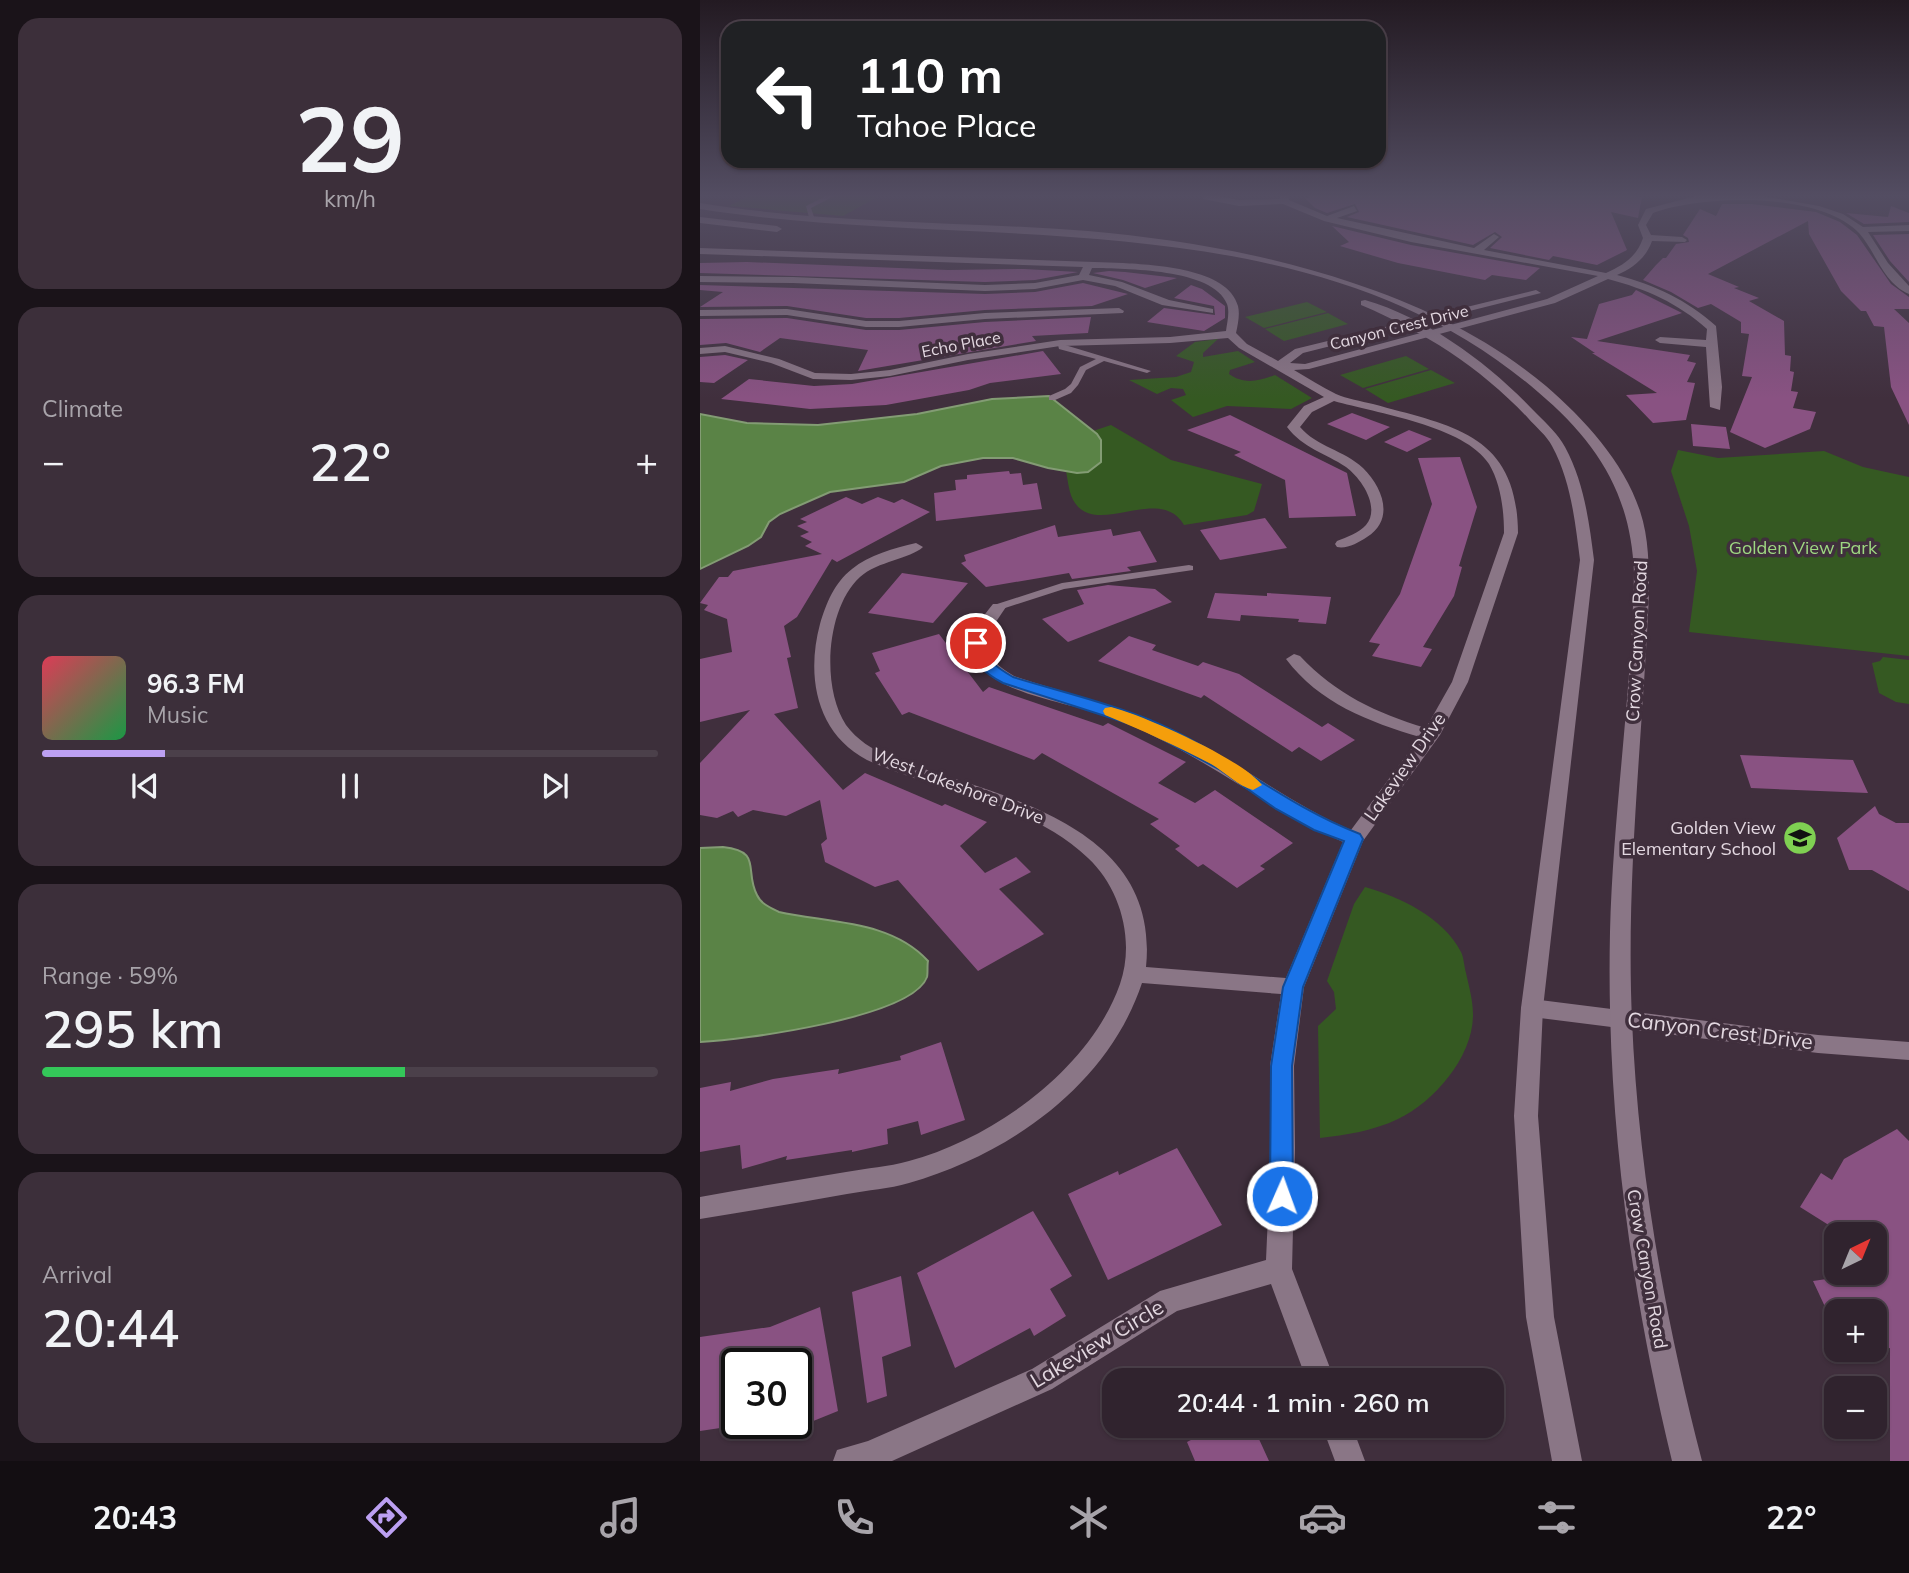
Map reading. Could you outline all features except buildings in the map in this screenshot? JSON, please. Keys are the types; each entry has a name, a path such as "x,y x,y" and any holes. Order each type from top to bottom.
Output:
{"street":[{"path":"1011,262 1154,268 1211,283 1231,299 1231,334"},
{"path":"1212,262 1275,275 1319,288"},
{"path":"1267,262 1338,281 1431,326 1517,398 1558,444 1580,499 1587,560 1532,1008 1526,1116 1539,1303 1566,1461"},
{"path":"1541,262 1574,268 1661,292 1685,303 1703,316 1712,328 1710,344 1718,394 1716,407"},
{"name":"Canyon Crest Drive","path":"1431,326 1450,328 1551,301 1581,286 1608,277 1632,262"},
{"path":"1882,262 1890,274 1909,291"},
{"path":"1083,277 1089,265"},
{"path":"700,279 950,288 1042,285 1083,277 1118,284 1166,303 1209,311"},
{"name":"Canyon Crest Drive","path":"1278,366 1305,367 1354,354 1538,292 1581,286"},
{"path":"1331,292 1386,311 1410,323 1431,326"},
{"path":"700,313 775,311 866,324 899,324 985,316 1119,311"},
{"name":"Canyon Crest Drive","path":"1278,366 1299,351 1410,323"},
{"name":"Crow Canyon Road","path":"1450,328 1489,350 1527,377 1597,443 1628,496 1644,563 1627,792 1621,1018 1635,1214 1668,1387 1687,1461"},
{"name":"Echo Place","path":"700,351 725,349 775,360 813,376 851,377 890,373 968,357 1060,343 1170,340 1231,334"},
{"name":"Lakeview Drive","path":"1231,334 1244,346 1333,397 1420,421 1456,433 1478,445 1495,463 1507,493 1511,533 1460,682 1431,736 1354,839 1293,987 1282,1066 1283,1148 1279,1269"},
{"path":"1660,340 1710,344"},
{"path":"1340,341 1324,350 1325,353 1354,354"},
{"path":"1333,397 1308,409 1293,427 1299,436 1363,472 1372,489 1378,520 1368,532 1342,544"},
{"name":"West Lakeshore Drive","path":"916,547 887,555 860,567 845,581 832,603 821,654 822,685 832,716 849,740 882,760 1018,807 1059,827 1096,853 1118,883 1130,913 1138,945 1136,974"},
{"path":"998,607 981,629 976,643 980,658 990,670 1008,680 1116,713 1153,728 1225,765 1282,805 1320,826 1354,839"},
{"path":"1294,659 1312,679 1342,703 1384,721 1431,736"},
{"path":"700,1208 914,1171 996,1135 1047,1101 1097,1050 1119,1012 1136,974 1293,987"},
{"name":"Canyon Crest Drive","path":"1532,1008 1818,1044 1909,1051"},
{"path":"1279,1269 1316,1368"},
{"name":"Lakeview Circle","path":"848,1461 869,1456 1042,1379 1170,1300 1279,1269"},
{"path":"1341,1438 1350,1461"}],"lane":[{"path":"1060,343 1062,347 1147,371"},
{"path":"1052,398 1075,388 1083,369 1102,359"},
{"path":"998,607 1062,586 1189,568"}],"green space":[{"path":"1307,302 1327,312 1264,328 1245,317"},
{"path":"1328,313 1348,324 1284,341 1265,329"},
{"path":"1218,339 1203,353 1203,357 1238,351 1255,362 1230,370 1229,374 1241,380 1252,381 1275,375 1312,398 1291,409 1227,406 1193,417 1171,400 1186,395 1183,389 1171,388 1157,394 1129,380 1176,377 1191,372 1194,362 1176,356 1195,342"},
{"path":"1406,356 1429,369 1363,388 1340,375"},
{"path":"1431,370 1455,383 1388,403 1365,389"},
{"path":"1111,425 1171,460 1262,484 1254,511 1247,515 1184,525 1173,514 1160,509 1098,515 1085,512 1073,500 1066,471 1077,473 1101,462 1101,440 1093,431"},
{"name":"Golden View Park","path":"1678,450 1718,458 1824,451 1863,467 1909,477 1909,656 1689,632 1697,571 1689,526 1671,471"},
{"path":"1883,657 1909,660 1909,704 1896,702 1879,693 1872,663"},
{"path":"1365,887 1392,896 1419,910 1443,928 1453,940 1462,954 1471,994 1471,1031 1459,1062 1449,1076 1438,1090 1412,1111 1389,1123 1369,1129 1320,1138 1318,1026 1336,1009 1334,992 1327,981 1354,904"}],"shaded area":[{"path":"1049,396 1101,440 1101,462 1088,472 1048,468 1013,458 983,458 941,466 904,482 830,492 780,514 769,522 761,537 748,546 700,569 700,414 747,423 818,425 917,414 992,399"},
{"path":"700,848 735,849 748,858 753,886 766,905 779,912 858,925 896,938 928,961 927,977 915,991 891,1004 859,1015 751,1037 700,1042"}],"slow traffic":[{"path":"1111,711 1171,736 1225,765 1253,785"}],"place":[{"name":"Golden View Elementary School","path":"1800,838"}],"route":[{"path":"976,643 980,658 990,670 1008,680 1116,713 1171,736 1225,765 1282,805 1320,826 1354,839 1293,987 1282,1066 1282,1196"}]}
